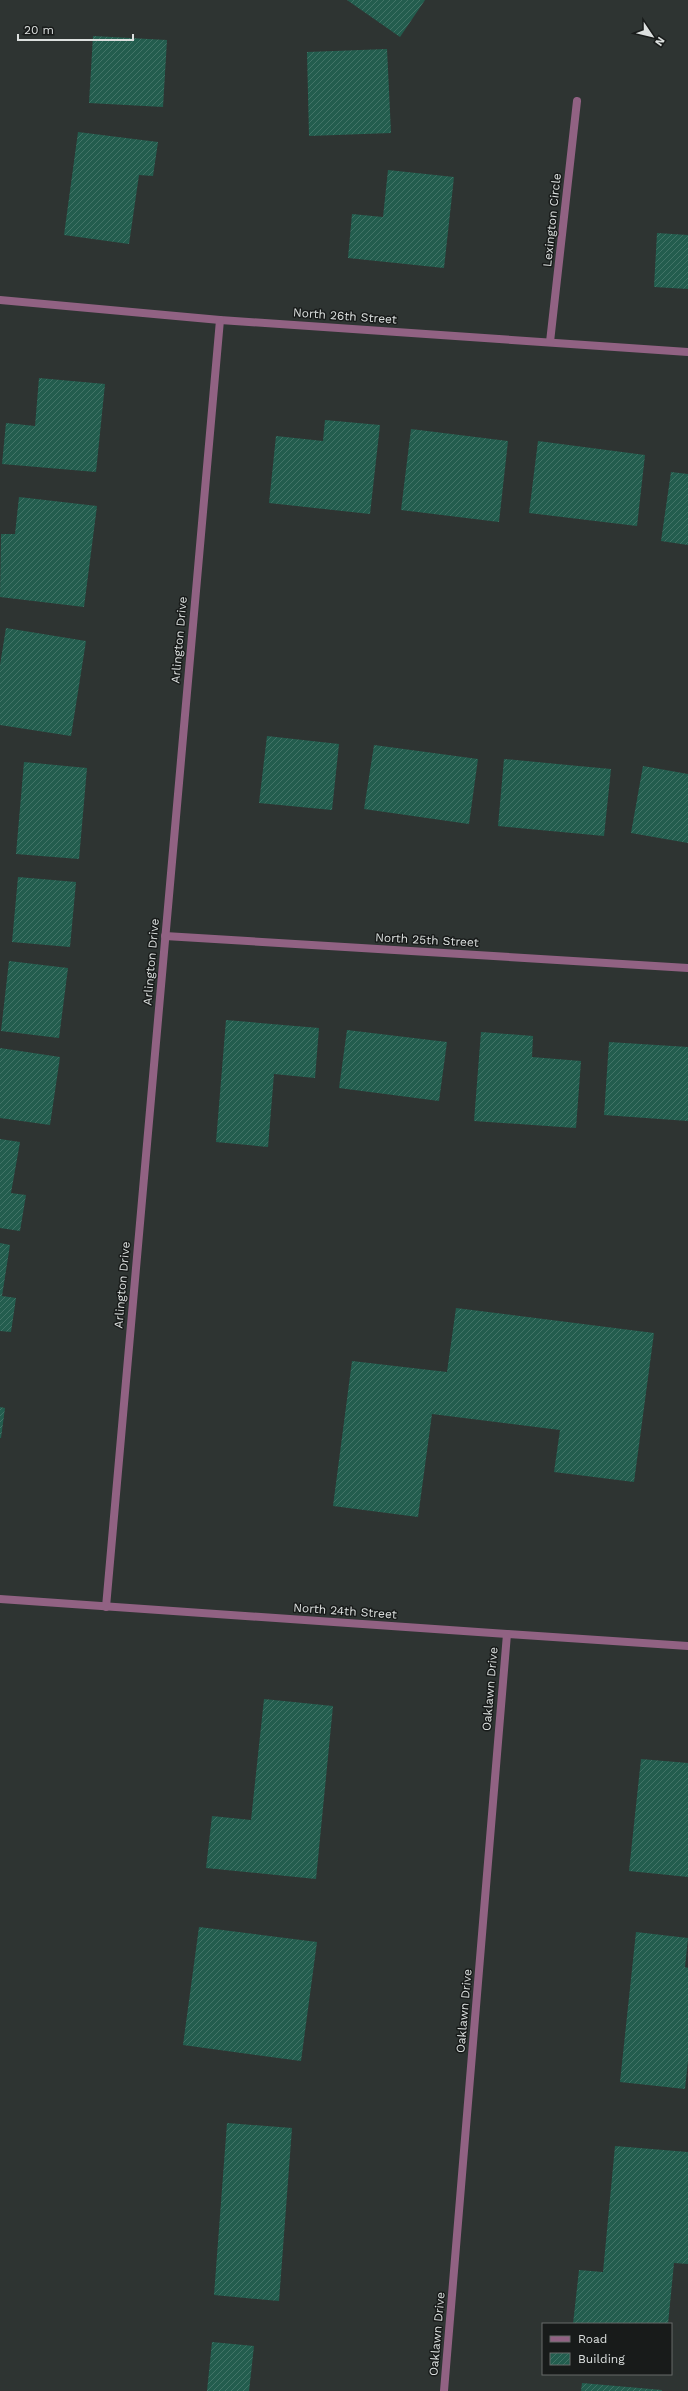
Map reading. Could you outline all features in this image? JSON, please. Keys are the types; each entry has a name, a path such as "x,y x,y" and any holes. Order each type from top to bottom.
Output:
{"street":[{"name":"Lexington Circle","path":"550,342 577,101"},
{"name":"North 26th Street","path":"0,300 220,320 688,352"},
{"name":"Arlington Drive","path":"106,1607 220,320"},
{"name":"North 25th Street","path":"165,936 688,968"},
{"name":"North 24th Street","path":"0,1599 688,1646"},
{"name":"Oaklawn Drive","path":"444,2391 507,1634"}],"building":[{"path":"347,0 425,0 400,37"},
{"path":"93,36 167,40 163,107 89,103"},
{"path":"387,49 391,133 309,136 307,52"},
{"path":"78,132 158,142 153,176 139,175 129,244 64,235"},
{"path":"388,170 454,177 444,268 348,258 352,214 383,217"},
{"path":"657,233 688,235 688,289 654,287"},
{"path":"39,378 105,384 96,472 2,464 6,423 35,426"},
{"path":"325,420 380,425 370,514 269,503 276,436 323,441"},
{"path":"411,429 508,441 499,522 401,510"},
{"path":"538,441 645,455 637,526 529,513"},
{"path":"671,472 688,474 688,545 661,541"},
{"path":"19,497 97,506 84,607 0,597 1,534 15,534"},
{"path":"6,628 86,641 71,736 0,725 0,665"},
{"path":"267,736 339,744 332,810 259,803"},
{"path":"374,745 478,759 469,824 364,809"},
{"path":"504,759 611,769 604,836 498,826"},
{"path":"24,762 87,768 79,859 16,854"},
{"path":"643,766 688,774 688,843 631,833"},
{"path":"18,877 76,882 70,947 12,942"},
{"path":"9,961 68,968 59,1038 1,1031"},
{"path":"226,1020 319,1028 315,1078 274,1074 268,1147 216,1142"},
{"path":"347,1030 447,1042 439,1101 339,1088"},
{"path":"481,1032 533,1036 532,1057 581,1061 576,1128 474,1121"},
{"path":"609,1042 688,1047 688,1121 604,1115"},
{"path":"0,1048 60,1057 50,1125 0,1118"},
{"path":"0,1139 20,1142 11,1193 26,1195 20,1231 0,1228"},
{"path":"0,1243 10,1245 2,1296 16,1298 11,1332 0,1331"},
{"path":"456,1308 654,1333 634,1482 554,1472 560,1430 432,1414 418,1517 333,1506 352,1361 447,1372"},
{"path":"0,1407 5,1408 1,1438 0,1438"},
{"path":"264,1699 333,1706 316,1879 206,1868 212,1816 251,1820"},
{"path":"641,1759 688,1763 688,1877 629,1871"},
{"path":"199,1927 317,1942 301,2061 183,2045"},
{"path":"636,1932 688,1938 685,1967 688,1968 688,2061 685,2089 620,2082"},
{"path":"227,2123 292,2128 279,2301 214,2295"},
{"path":"615,2146 688,2152 688,2264 674,2263 668,2323 573,2323 579,2270 603,2272"},
{"path":"212,2342 254,2346 249,2391 207,2391"},
{"path":"582,2383 662,2390 662,2391 581,2391"}]}
